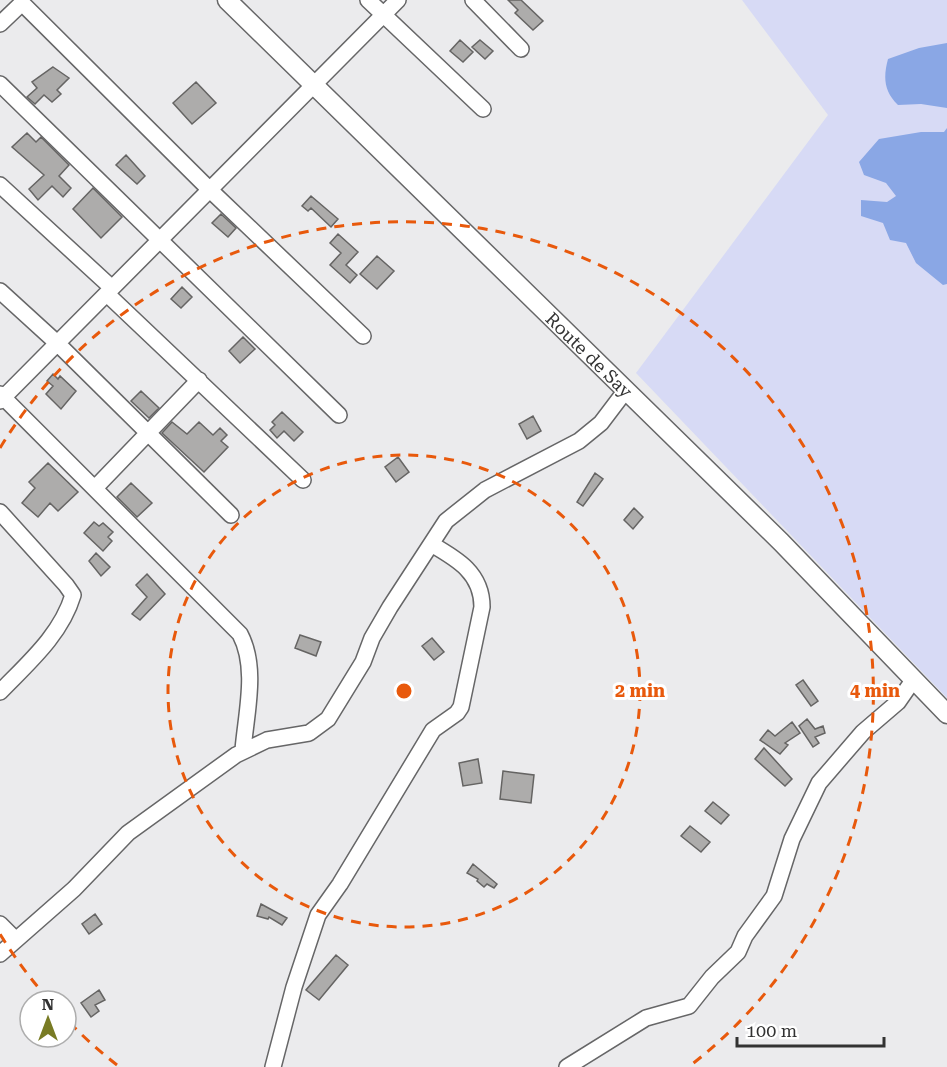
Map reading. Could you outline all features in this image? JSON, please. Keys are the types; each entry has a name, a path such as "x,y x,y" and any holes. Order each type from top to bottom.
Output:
{"main road":[{"name":"Route de Say","path":"227,0 781,542 947,714"}],"street":[{"path":"368,0 483,109"},
{"path":"243,750 250,664 248,649 240,634 95,488 1,398 398,0"},
{"path":"473,0 521,49"},
{"path":"0,24 22,3 210,190 363,336"},
{"path":"0,84 339,415"},
{"path":"0,184 303,480"},
{"path":"0,291 231,515"},
{"path":"95,488 200,380"},
{"path":"0,954 74,889 128,833 243,750 267,740 309,733 328,719 363,662 372,638 390,607 446,521 485,490 579,441 601,423 626,390"},
{"path":"0,513 73,595 69,608 48,642 0,692"},
{"path":"273,1067 294,987 318,915 340,884 433,730 457,714 465,694 482,607 481,599 467,567 431,544"},
{"path":"567,1067 646,1018 690,1006 712,977 738,952 745,936 774,896 792,839 819,783 863,732 898,702 914,679"},
{"path":"0,924 16,940"}],"shaded area":[{"path":"742,0 947,0 947,698 636,373 828,115"}],"water":[{"path":"947,43 947,108 921,104 898,105 887,89 885,72 888,59 919,48"},
{"path":"947,128 947,284 943,285 916,263 906,243 890,240 883,223 861,216 861,200 887,202 896,196 886,183 864,175 859,162 879,139 921,132 944,132"}],"building":[{"path":"508,0 521,0 543,21 533,30 515,13 518,10"},
{"path":"460,40 473,52 463,62 450,51"},
{"path":"480,40 493,51 485,59 472,47"},
{"path":"53,67 69,78 57,90 61,94 52,102 44,95 35,104 27,97 37,88 32,82"},
{"path":"196,82 216,103 192,124 173,103"},
{"path":"27,133 36,142 41,137 69,165 59,176 71,188 63,197 52,186 38,200 29,189 44,175 12,147"},
{"path":"126,155 145,176 137,184 116,165"},
{"path":"93,188 122,217 101,238 73,209"},
{"path":"311,196 338,219 331,227 311,208 308,211 302,206"},
{"path":"221,214 236,228 228,237 212,223"},
{"path":"338,234 358,252 346,265 357,275 350,283 330,265 341,253 330,243"},
{"path":"377,256 394,271 377,289 360,274"},
{"path":"182,287 192,297 181,308 171,299"},
{"path":"243,337 255,349 240,363 229,351"},
{"path":"53,374 58,379 60,376 76,391 61,409 46,394 53,386 47,381"},
{"path":"141,391 159,408 149,418 131,401"},
{"path":"282,412 303,432 294,441 284,431 277,438 270,430 275,425 272,422"},
{"path":"533,416 541,431 527,439 519,424"},
{"path":"172,422 187,434 199,422 213,435 220,428 227,435 221,441 228,447 204,472 162,433"},
{"path":"398,457 409,472 396,482 385,467"},
{"path":"48,463 78,492 58,511 50,503 38,517 22,503 35,488 29,482"},
{"path":"595,473 603,479 583,506 577,502"},
{"path":"131,483 152,503 137,517 117,497"},
{"path":"634,508 643,517 633,529 624,520"},
{"path":"94,522 99,526 103,523 113,532 108,537 112,541 103,551 84,533"},
{"path":"96,553 110,567 101,576 89,561"},
{"path":"147,574 165,594 140,620 132,614 147,597 136,585"},
{"path":"300,635 321,642 316,656 295,648"},
{"path":"432,638 444,652 434,660 422,646"},
{"path":"803,680 818,701 811,706 796,685"},
{"path":"807,719 815,729 823,726 825,733 815,737 819,743 813,747 799,726"},
{"path":"792,722 800,733 785,743 788,745 780,754 760,740 768,730 775,736"},
{"path":"764,748 792,779 785,786 755,759"},
{"path":"478,759 482,783 463,786 459,763"},
{"path":"503,771 534,775 531,803 500,799"},
{"path":"713,802 729,815 721,824 705,811"},
{"path":"690,826 710,842 701,852 681,836"},
{"path":"473,864 497,884 494,888 487,884 484,887 477,881 478,879 467,873"},
{"path":"261,904 287,918 282,925 269,917 268,919 257,916"},
{"path":"95,914 102,924 89,934 82,924"},
{"path":"336,955 348,965 319,1000 306,990"},
{"path":"99,990 105,1000 95,1005 99,1011 91,1017 81,1003"}]}
